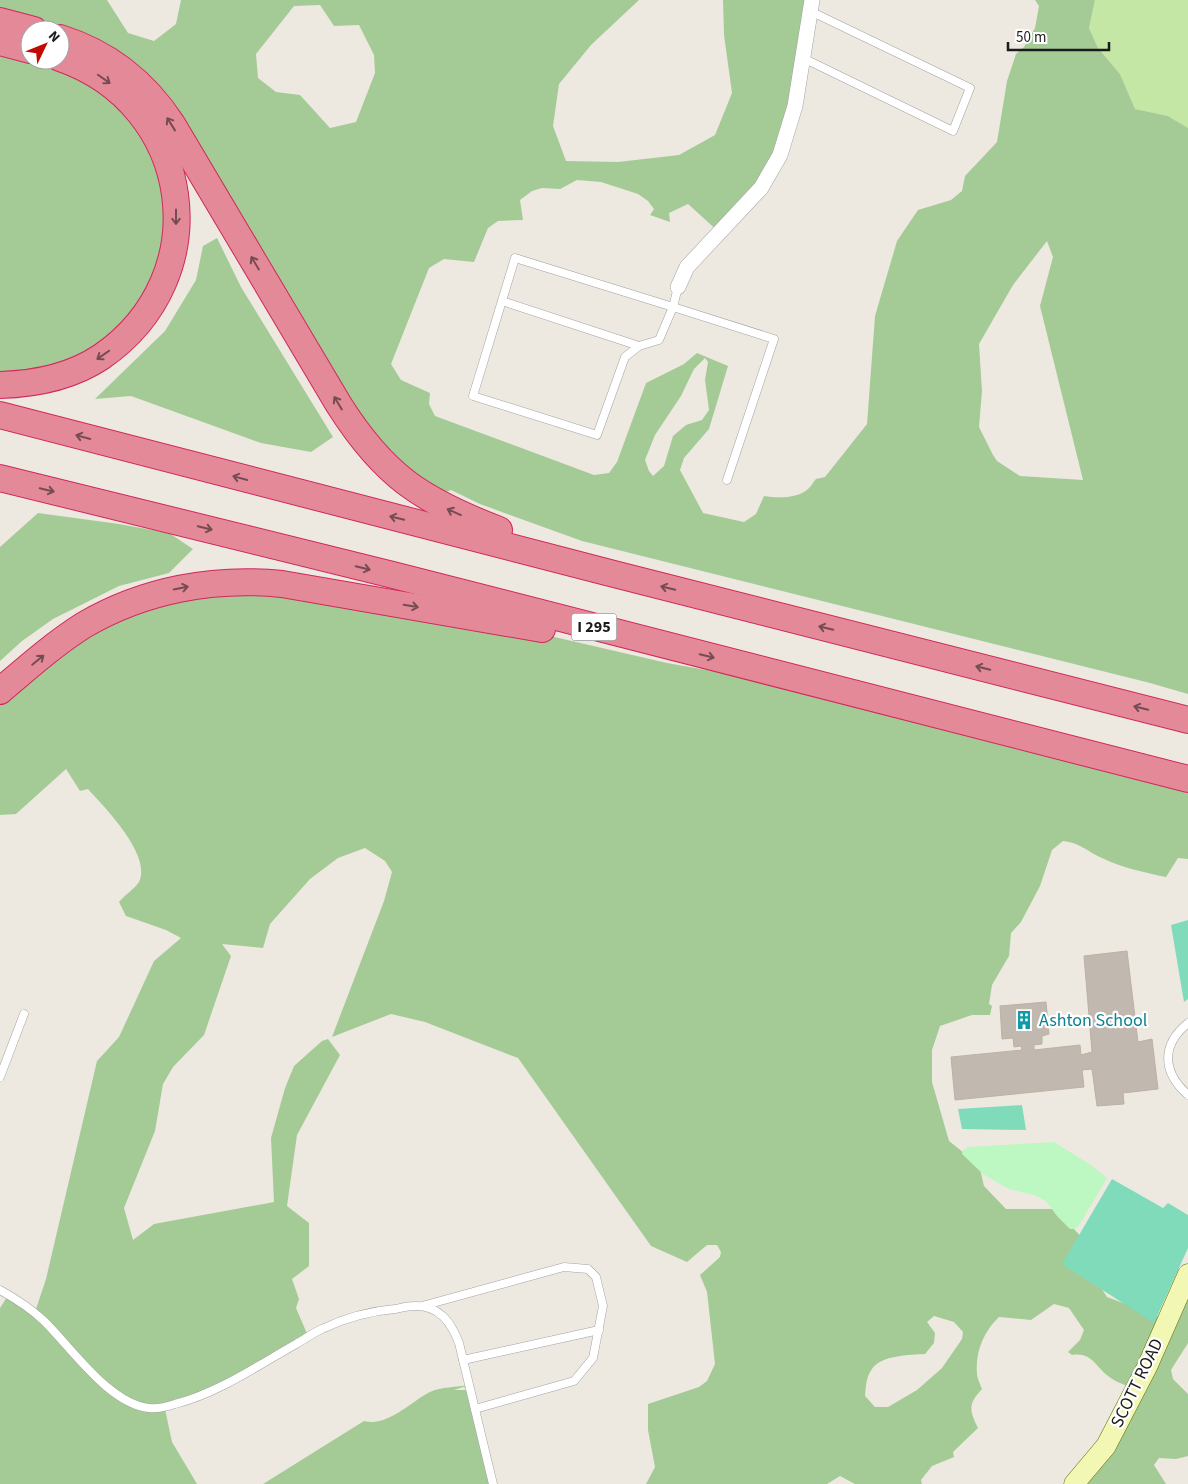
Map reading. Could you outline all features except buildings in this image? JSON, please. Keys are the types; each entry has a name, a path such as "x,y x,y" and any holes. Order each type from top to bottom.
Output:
{"highway":[{"path":"0,21 20,26"},
{"path":"0,42 20,47"},
{"path":"70,42 105,57 132,76 153,97 172,124 344,412 369,448 391,471 420,494 455,513 614,574"},
{"path":"0,385 26,384 63,375 86,365 113,348 138,324 149,310 164,279 174,244 176,227 175,194 168,164 156,135 138,110 119,91 96,74 70,62"},
{"path":"0,416 1188,720"},
{"name":"I 295","path":"0,478 311,555 1188,779"},
{"path":"0,691 63,640 108,613 160,593 222,582 262,582 289,585 509,624 676,649"}],"street":[{"path":"678,287 686,267 760,188 780,155 795,106 811,6"},
{"name":"SCOTT ROAD","path":"1074,1484 1106,1446 1147,1367 1188,1274"}],"lane":[{"path":"803,58 953,131 970,88 811,6"},
{"path":"678,287 673,307 659,340 638,346 625,357 597,435 472,396 515,258 673,307 774,339 727,480"},
{"path":"502,301 638,346"},
{"path":"0,1077 24,1014"},
{"path":"1188,1023 1177,1032 1170,1044 1168,1058 1170,1073 1177,1085 1188,1094"},
{"path":"0,1290 30,1309 105,1386 120,1398 136,1406 150,1409 165,1407 205,1394 228,1383 316,1332 343,1320 390,1310 422,1306 564,1267 588,1268 596,1277 603,1306 593,1358 574,1380 475,1409"},
{"path":"422,1306 442,1314 451,1325 459,1343 493,1484"},
{"path":"463,1360 599,1330"}],"green space":[{"path":"0,0 107,0 128,33 154,41 176,24 181,0 639,0 591,45 559,84 553,126 566,161 618,162 679,155 715,135 732,93 724,35 723,0 815,0 772,174 720,233 688,204 669,213 670,222 650,215 654,209 648,201 638,194 601,182 577,180 560,189 542,188 532,191 520,200 523,220 498,221 488,228 474,262 444,259 429,268 391,364 401,380 430,393 429,404 435,416 594,475 609,473 617,462 646,383 684,364 697,353 728,366 709,429 684,458 680,470 703,513 744,522 756,514 764,496 798,495 809,488 816,479 825,477 867,424 875,316 897,241 918,210 951,200 962,191 965,176 997,142 1007,81 1016,54 1024,47 1035,28 1039,6 1035,0 1095,0 1089,28 1098,48 1120,74 1135,109 1168,116 1188,128 1188,694 582,541 480,504 451,490 426,501 411,492 207,187 70,41 70,20 20,20 20,28 0,23","holes":["320,5 334,26 359,25 374,55 375,73 356,122 330,128 300,95 276,92 258,78 256,54 294,6","1047,241 1053,257 1040,306 1083,480 1020,476 997,461 979,427 982,391 979,344 1013,285","705,358 708,362 705,380 709,410 702,420 686,425 673,436 664,466 653,476 645,460 655,435 681,396 694,369"]},
{"path":"1095,0 1188,0 1188,128 1168,116 1135,109 1120,74 1098,48 1089,28"},
{"path":"0,46 20,55 20,70 70,70 70,65 157,145 170,260 95,361 0,386"},
{"path":"217,238 241,287 333,437 311,452 261,443 131,396 95,399 165,331 196,280 203,246"},
{"path":"38,513 169,533 193,549 169,573 119,586 53,619 22,641 0,661 0,547"},
{"path":"222,584 507,626 667,663 818,690 1188,782 1188,859 1178,858 1166,877 1117,864 1069,842 1063,841 1052,850 1040,886 1021,922 1011,933 1009,956 992,985 989,1004 992,1006 990,1015 972,1015 940,1026 932,1050 932,1082 949,1141 979,1165 984,1186 1006,1209 1056,1209 1083,1239 1098,1283 1107,1297 1160,1317 1188,1276 1188,1343 1171,1370 1173,1379 1188,1394 1188,1456 1176,1459 1159,1458 1154,1465 1166,1484 1073,1484 1134,1389 1111,1378 1089,1358 1072,1355 1068,1352 1080,1340 1084,1330 1069,1308 1054,1304 1031,1320 999,1317 989,1329 977,1357 977,1375 982,1389 974,1399 971,1407 978,1428 953,1452 954,1457 932,1466 921,1480 922,1484 855,1484 840,1476 827,1484 646,1484 655,1467 648,1430 648,1404 699,1387 707,1381 715,1364 707,1292 700,1275 720,1257 721,1252 717,1245 707,1245 687,1262 651,1246 518,1058 425,1022 391,1014 332,1037 384,901 392,872 385,861 365,848 338,858 310,879 270,924 263,948 222,944 231,956 204,1035 173,1067 163,1084 155,1131 124,1208 133,1240 154,1224 274,1202 271,1138 285,1088 294,1066 322,1041 328,1039 340,1055 297,1135 287,1206 309,1223 309,1266 292,1279 299,1299 296,1308 308,1336 230,1381 165,1409 172,1442 197,1484 0,1484 0,1308 9,1294 36,1309 46,1279 97,1061 119,1037 154,961 181,938 166,930 126,916 119,902 139,882 141,871 139,859 125,832 88,789 80,791 66,769 16,814 0,815 0,691 70,634","holes":["934,1316 954,1322 963,1332 962,1339 942,1368 917,1390 888,1407 875,1407 865,1396 869,1375 876,1364 889,1358 925,1354 934,1343 935,1333 927,1322"]},
{"path":"1188,920 1188,999 1184,1002 1171,925"},
{"path":"1022,1105 1026,1130 962,1129 958,1109"},
{"path":"1054,1142 1091,1165 1107,1178 1080,1224 1075,1229 1070,1229 1046,1201 1034,1195 1009,1189 998,1183 983,1174 962,1154 963,1150 968,1147"},
{"path":"1112,1179 1163,1208 1168,1203 1188,1215 1188,1248 1154,1323 1062,1264"},
{"path":"469,1385 470,1388 463,1387 454,1390 467,1390 495,1484 263,1484 364,1421 373,1422 390,1417 434,1390"}],"place":[{"name":"Ashton School","path":"1024,1020"}]}
